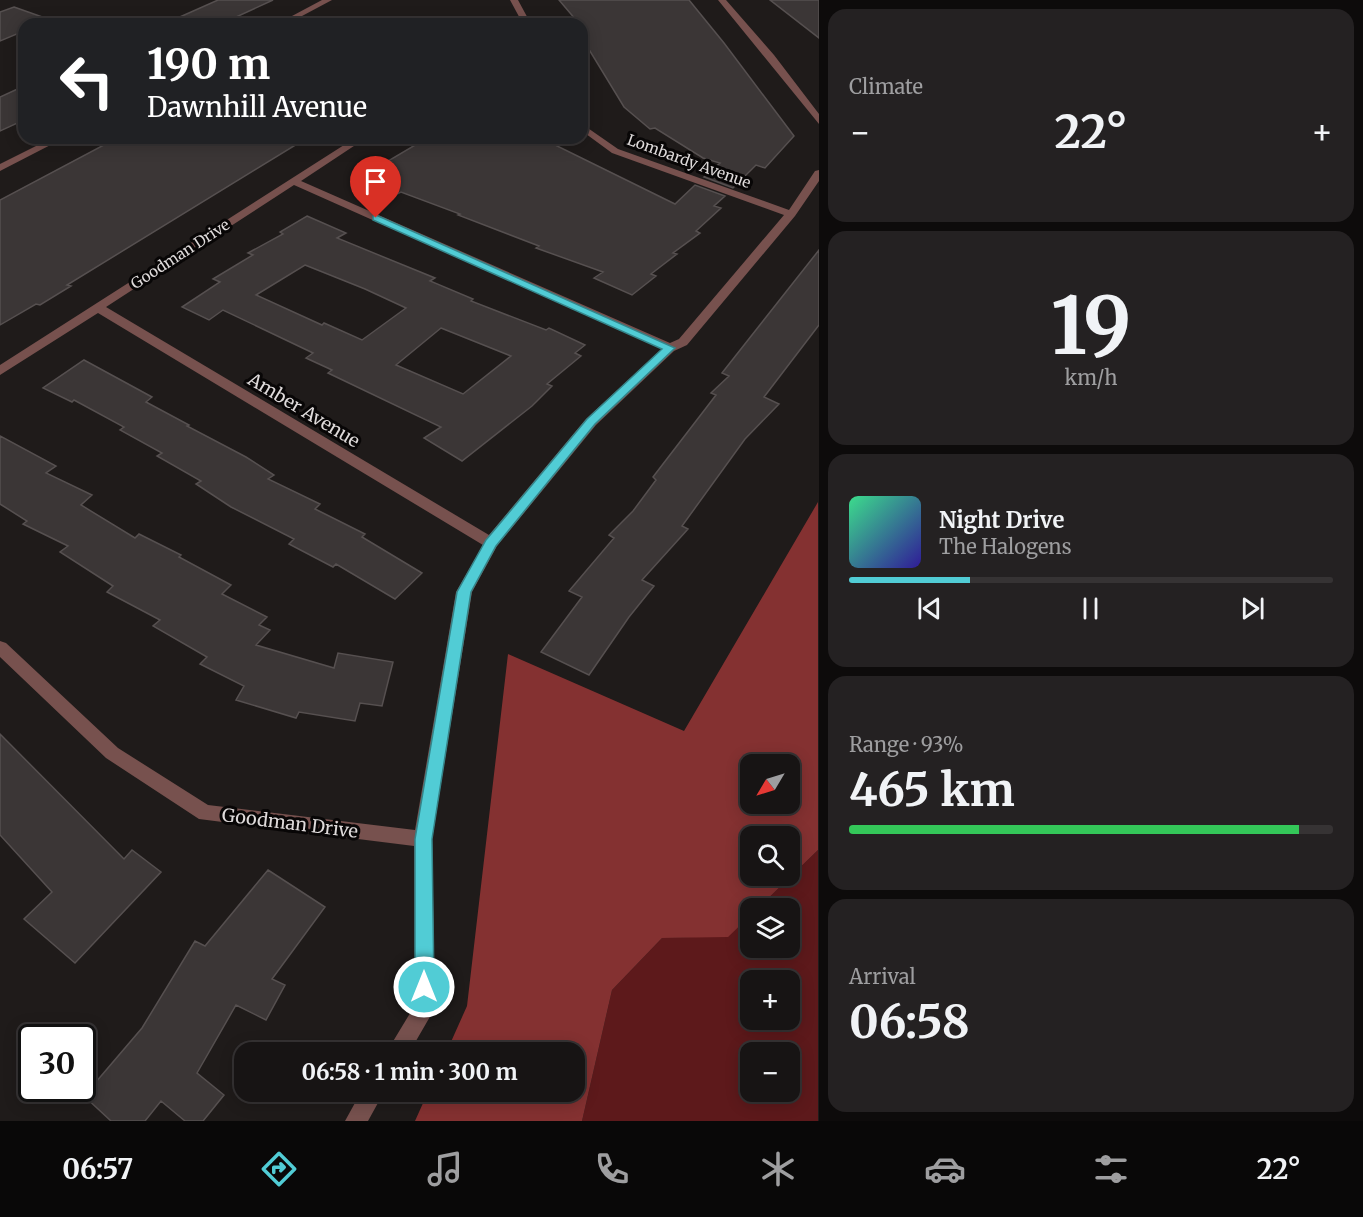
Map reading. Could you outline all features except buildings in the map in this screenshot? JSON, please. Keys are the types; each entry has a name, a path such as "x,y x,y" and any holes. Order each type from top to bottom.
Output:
{"street":[{"path":"293,18 328,0"},
{"path":"514,0 524,18"},
{"path":"722,0 771,57 819,121"},
{"name":"Lombardy Avenue","path":"588,131 615,151 791,214"},
{"path":"0,168 47,144"},
{"name":"Goodman Drive","path":"0,371 351,144"},
{"path":"404,1042 425,1008 423,839 464,592 491,543 591,422 670,348 683,342 791,214 819,173"},
{"path":"292,181 670,348"},
{"name":"Amber Avenue","path":"99,308 491,543"},
{"name":"Goodman Drive","path":"0,647 112,753 205,813 423,839"},
{"path":"356,1121 367,1102"}],"shaded area":[{"path":"818,502 818,850 800,867 800,826 740,826 740,886 781,886 768,898 740,898 740,926 728,937 662,938 612,990 582,1121 415,1121 424,1102 585,1102 585,1042 451,1042 467,1006 508,654 684,731"},
{"path":"818,850 818,1121 582,1121 612,990 662,938 728,936 740,925 740,958 800,958 800,898 768,898 781,886 800,886 800,867"}],"route":[{"path":"376,218 670,348 591,422 491,543 464,592 423,839 424,987"}]}
